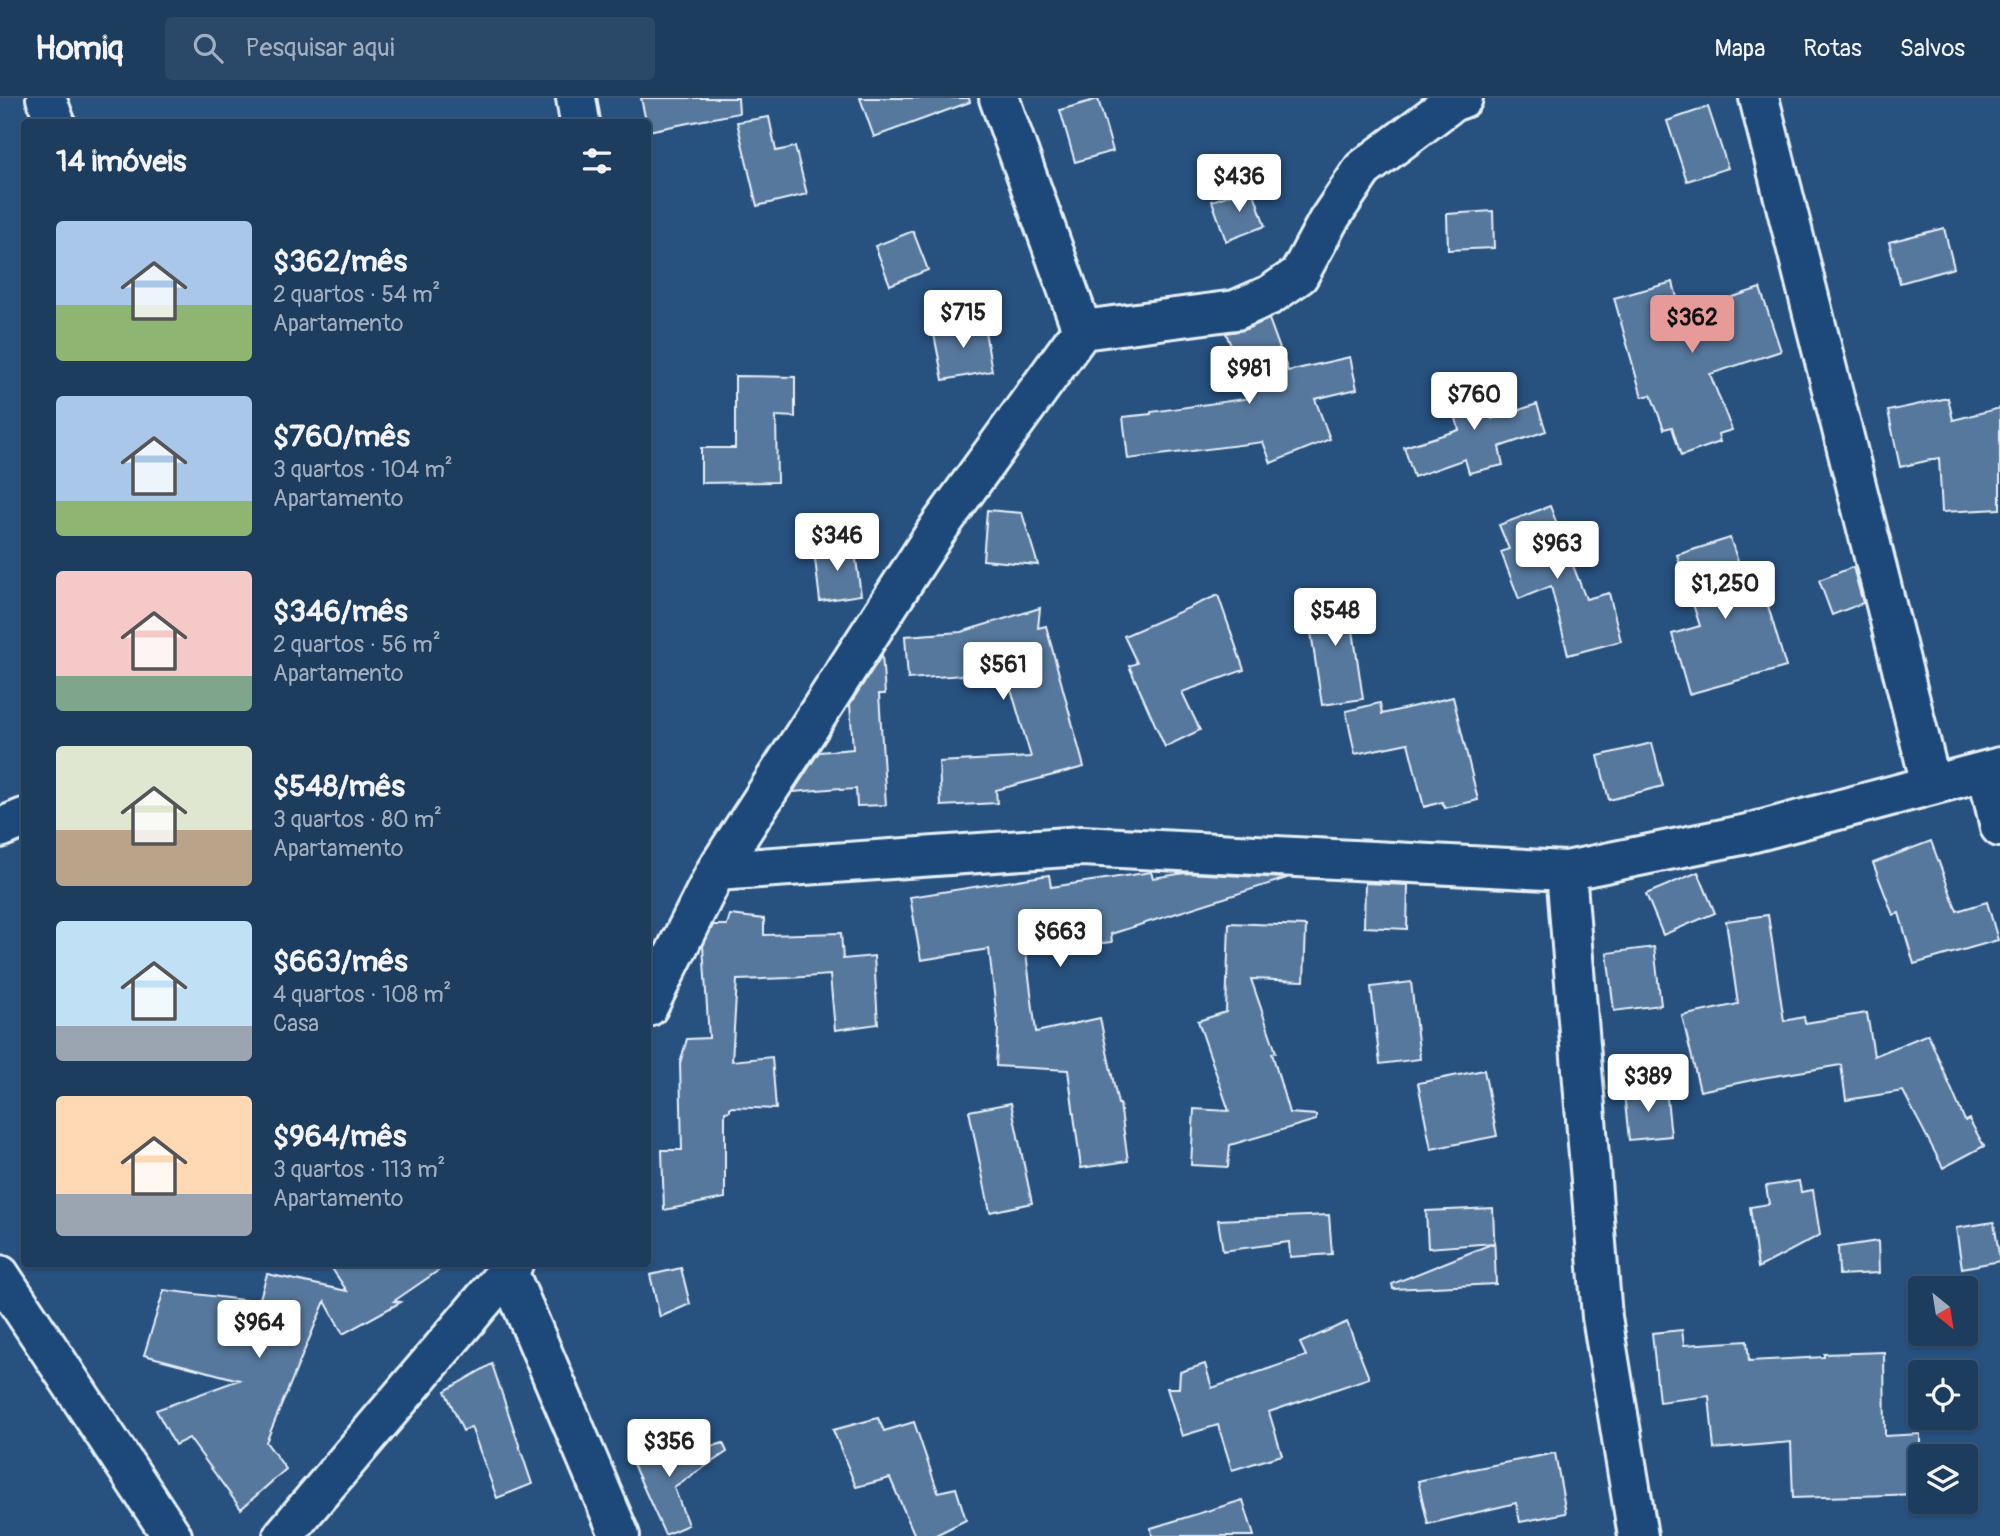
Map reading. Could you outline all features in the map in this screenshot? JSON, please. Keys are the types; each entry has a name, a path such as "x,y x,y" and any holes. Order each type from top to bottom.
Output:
{"street":[{"path":"46,98 54,119"},
{"path":"576,98 580,119"},
{"path":"999,98 1082,330"},
{"path":"651,1001 716,871 937,530 1082,330 1236,310 1270,295 1299,275 1328,221 1363,169 1452,102 1464,98"},
{"path":"1759,98 1931,784"},
{"path":"716,871 1082,846 1566,871 1747,834 1994,769 2000,827"},
{"path":"0,828 21,819"},
{"path":"1566,871 1602,1317 1638,1536"},
{"path":"284,1536 508,1267"},
{"path":"509,1267 620,1536"},
{"path":"0,1275 173,1536"}],"building":[{"path":"641,98 738,98 739,113 651,130 651,119 645,119"},
{"path":"860,98 969,98 970,102 874,137"},
{"path":"1098,99 1113,151 1075,162 1060,110"},
{"path":"1708,107 1728,168 1687,181 1667,121"},
{"path":"769,117 776,151 795,147 807,194 757,206 737,122"},
{"path":"1252,187 1265,226 1226,241 1212,201"},
{"path":"1493,211 1494,248 1448,250 1447,214"},
{"path":"1944,228 1954,268 1900,283 1889,242"},
{"path":"913,231 928,270 890,285 875,246"},
{"path":"1673,282 1681,314 1760,288 1781,351 1710,374 1732,430 1718,434 1720,442 1681,456 1672,427 1664,429 1651,395 1642,397 1614,298"},
{"path":"1269,319 1288,371 1350,357 1357,389 1315,399 1330,439 1271,463 1263,442 1128,459 1123,417 1251,398 1226,333 1244,330"},
{"path":"983,320 992,371 943,380 933,329"},
{"path":"1482,374 1492,419 1537,404 1546,431 1499,447 1503,465 1469,473 1465,459 1414,477 1404,447 1459,430 1447,382"},
{"path":"735,376 795,377 795,417 776,416 777,482 701,483 701,448 735,448"},
{"path":"1948,398 1953,420 2000,408 2000,509 1942,512 1939,458 1900,467 1888,411"},
{"path":"1550,506 1586,599 1609,593 1621,641 1568,655 1551,586 1519,599 1501,552 1509,549 1499,525"},
{"path":"987,510 1022,513 1038,565 983,560"},
{"path":"1730,538 1741,570 1756,565 1786,667 1689,694 1672,634 1700,626 1677,555"},
{"path":"854,545 861,595 820,601 814,550"},
{"path":"1853,567 1863,603 1832,615 1819,580"},
{"path":"1347,589 1363,699 1322,705 1306,599"},
{"path":"1218,595 1244,670 1182,692 1200,730 1165,747 1129,666 1137,663 1124,636"},
{"path":"1040,608 1038,628 1046,626 1084,767 996,790 997,803 941,806 939,762 1031,757 1006,672 908,679 905,636 961,632"},
{"path":"882,655 885,694 879,694 886,805 857,806 856,789 793,792 819,752 853,749 850,704"},
{"path":"1453,697 1478,800 1445,808 1442,802 1424,807 1408,743 1355,754 1346,711 1380,703 1382,714"},
{"path":"1652,743 1663,786 1609,800 1598,756"},
{"path":"1931,841 1957,911 1987,902 1998,940 1914,964 1899,913 1893,915 1873,863"},
{"path":"1151,872 1153,878 1185,873 1287,878 1111,934 1112,942 1026,953 1036,1032 1100,1018 1120,1104 1128,1161 1081,1168 1068,1070 996,1066 998,1028 989,949 921,960 910,897 1049,875 1051,887"},
{"path":"1698,872 1715,913 1663,935 1646,894"},
{"path":"1365,883 1408,885 1407,929 1364,927"},
{"path":"730,915 764,919 764,935 841,933 843,959 874,956 878,1024 835,1030 830,975 737,980 732,1061 772,1057 776,1109 730,1107 730,1111 725,1112 725,1198 664,1210 662,1150 682,1150 680,1063 687,1039 709,1038 703,946 713,925 727,925"},
{"path":"1768,915 1784,1021 1804,1017 1805,1023 1867,1013 1874,1056 1928,1034 1965,1121 1969,1119 1984,1146 1943,1168 1903,1091 1846,1100 1841,1065 1700,1091 1682,1016 1738,1004 1726,921"},
{"path":"1229,923 1306,926 1304,981 1251,979 1276,1052 1272,1053 1289,1113 1316,1115 1316,1120 1230,1145 1228,1167 1191,1165 1194,1109 1229,1111 1198,1021 1226,1012"},
{"path":"1654,947 1661,1005 1614,1011 1607,953"},
{"path":"1411,982 1420,1059 1380,1064 1371,987"},
{"path":"1484,1070 1497,1136 1431,1149 1418,1083"},
{"path":"1666,1089 1671,1136 1629,1140 1624,1093"},
{"path":"1011,1103 1032,1203 990,1212 969,1111"},
{"path":"1799,1181 1801,1192 1813,1190 1820,1235 1758,1268 1750,1207 1769,1204 1766,1186"},
{"path":"1493,1208 1496,1284 1393,1289 1392,1284 1494,1243 1428,1248 1426,1211"},
{"path":"1329,1215 1332,1254 1290,1257 1289,1242 1223,1251 1218,1220"},
{"path":"1994,1222 2000,1261 1962,1268 1956,1228"},
{"path":"1878,1241 1879,1273 1839,1275 1838,1247"},
{"path":"331,1267 444,1267 394,1301 401,1302 343,1334 325,1301 266,1442 286,1469 241,1509 189,1438 175,1445 156,1410 239,1380 144,1355 164,1290 259,1302 267,1274 347,1291"},
{"path":"681,1268 690,1304 660,1317 650,1275"},
{"path":"1347,1322 1369,1378 1269,1412 1282,1455 1232,1470 1218,1425 1182,1436 1167,1388 1179,1388 1180,1372 1205,1364 1212,1388 1306,1356 1300,1343"},
{"path":"1682,1330 1684,1345 1747,1341 1749,1361 1884,1352 1885,1436 1920,1434 1920,1444 1908,1444 1908,1494 1793,1498 1791,1442 1714,1449 1709,1396 1659,1402 1652,1333"},
{"path":"492,1364 532,1484 497,1498 471,1427 463,1431 445,1391"},
{"path":"878,1418 884,1431 914,1422 938,1492 956,1488 966,1520 934,1536 915,1536 890,1478 856,1487 833,1430"},
{"path":"655,1439 664,1462 723,1443 727,1452 674,1487 688,1525 665,1535 628,1453"},
{"path":"1555,1453 1566,1513 1520,1522 1516,1503 1428,1524 1418,1481"},
{"path":"1243,1500 1254,1536 1152,1536 1151,1528"}]}
